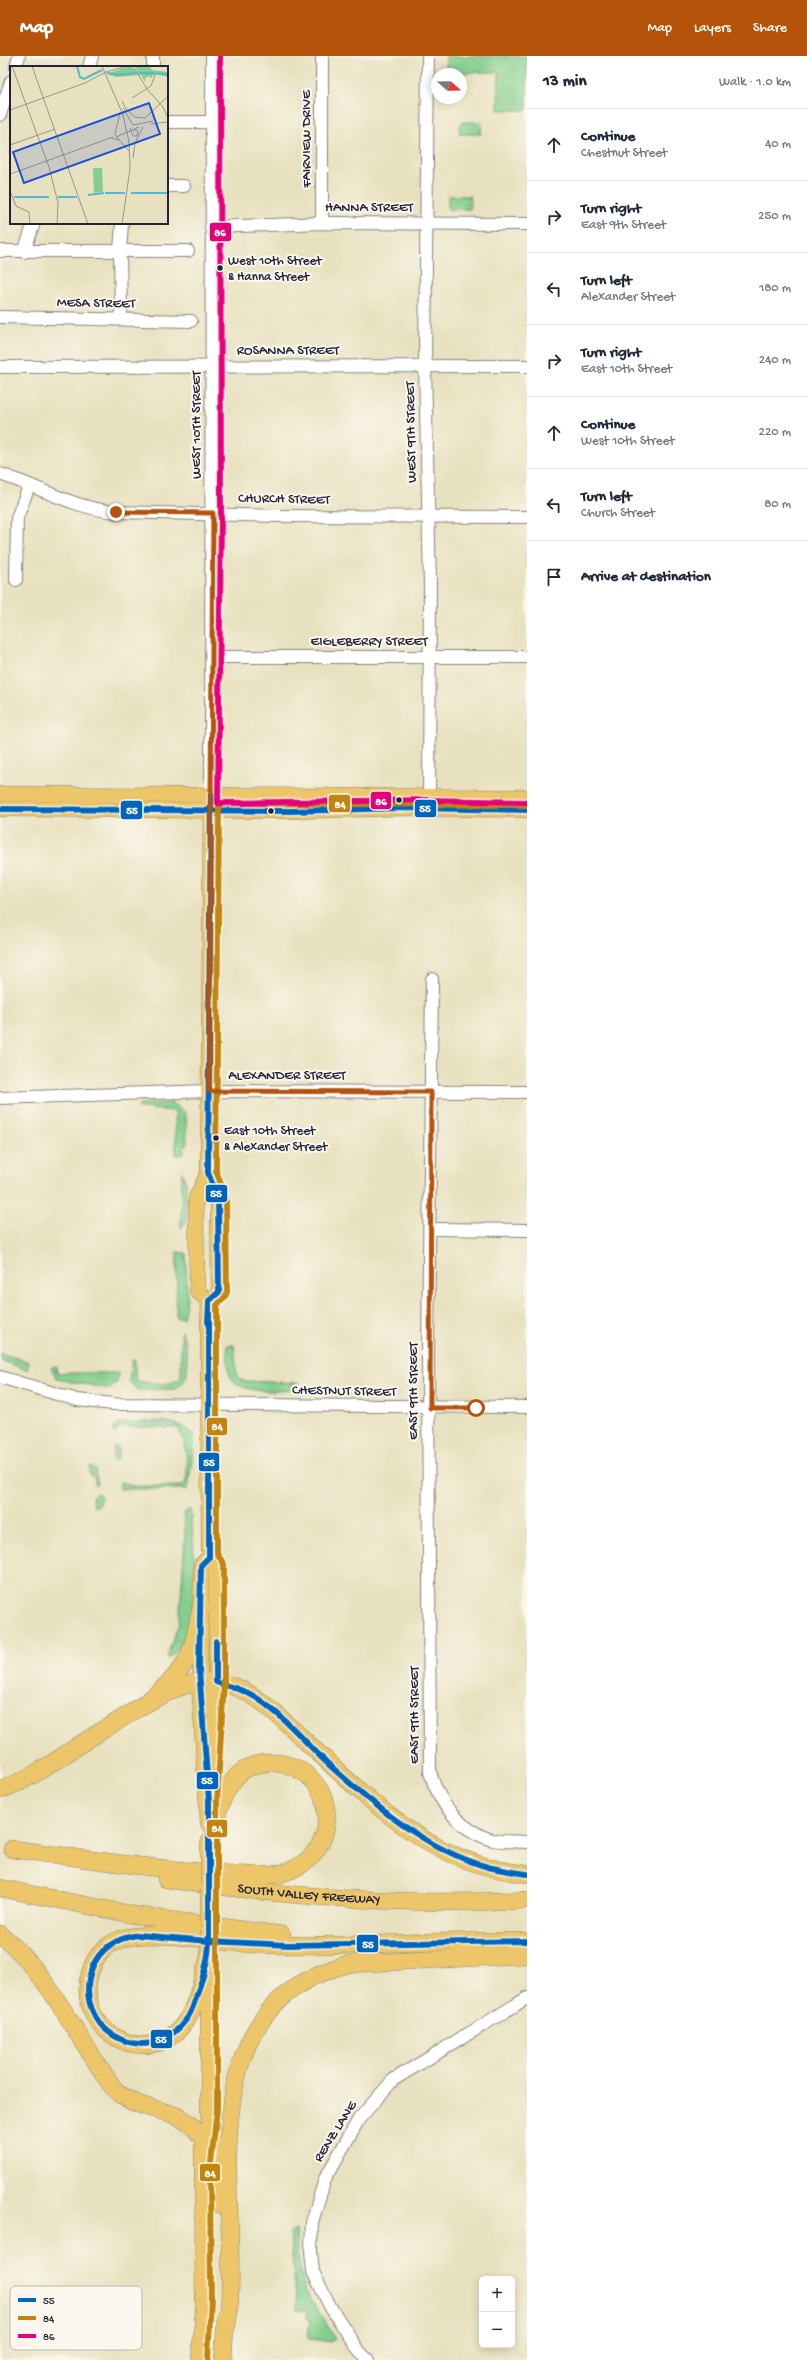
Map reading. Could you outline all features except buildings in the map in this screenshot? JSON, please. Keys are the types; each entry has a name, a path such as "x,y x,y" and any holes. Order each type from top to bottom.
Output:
{"highway":[{"path":"132,1712 159,1691 181,1668 195,1638 201,1606"},
{"path":"208,1682 209,2110 219,2202 227,2326"},
{"path":"0,1790 42,1769 132,1712 170,1692 208,1682 236,1687 260,1701 382,1810 427,1842 472,1863 500,1870 527,1874"},
{"path":"6,1847 170,1869 235,1873 281,1873 305,1862 320,1846 328,1821 323,1797 306,1774 294,1767 269,1762 256,1765 233,1779 226,1790 209,1845"},
{"name":"SOUTH VALLEY FREEWAY","path":"6,1847 150,1877 267,1892 414,1901 527,1900"},
{"path":"0,1888 110,1911 214,1927 314,1937 432,1942"},
{"path":"0,1934 23,1955 40,1975 116,2091 134,2104 188,2120 203,2139"},
{"path":"209,1957 190,2013 176,2032 166,2039 142,2045 129,2043 108,2032 92,2013 86,1989 93,1964 101,1952 110,1944 130,1936 152,1935 275,1945 527,1941"},
{"path":"223,2360 231,2301 228,2176 232,2099 238,2068 244,2052 263,2019 279,2001 297,1986 326,1971 348,1964 527,1955"},
{"path":"157,2110 209,2110"},
{"path":"200,2360 204,2310 203,2139 209,2110"}],"main road":[{"path":"0,794 211,795 429,803 527,810"},
{"path":"208,1682 216,1565 209,1557 209,1301 218,1292 218,1198 208,1173 211,795"},
{"path":"0,809 210,811 429,803 527,797"},
{"path":"208,1173 196,1198 196,1204 197,1291 209,1301"},
{"path":"208,1682 201,1606 201,1566 209,1557"}],"street":[{"path":"16,66 19,56"},
{"path":"88,66 92,56"},
{"name":"WEST 10TH STREET","path":"211,795 213,513 212,56"},
{"name":"FAIRVIEW DRIVE","path":"322,56 322,223"},
{"name":"WEST 9TH STREET","path":"428,56 428,223 425,366 430,656 429,803"},
{"path":"0,115 10,84"},
{"path":"168,122 212,122"},
{"path":"168,186 184,186"},
{"name":"HANNA STREET","path":"212,227 322,223 527,224"},
{"path":"24,252 34,224"},
{"path":"121,319 120,251 122,224"},
{"path":"0,251 188,251"},
{"name":"MESA STREET","path":"0,317 191,321"},
{"name":"ROSANNA STREET","path":"0,367 527,366"},
{"name":"CHURCH STREET","path":"0,474 65,501 99,510 278,516 527,516"},
{"path":"16,580 17,518 29,486"},
{"name":"EIGLEBERRY STREET","path":"212,657 527,657"},
{"name":"EAST 9TH STREET","path":"432,979 431,1229 428,1355 430,1408 430,1772 440,1801 459,1822 493,1840 527,1842"},
{"name":"ALEXANDER STREET","path":"0,1098 209,1091 527,1092"},
{"path":"431,1229 527,1230"},
{"name":"CHESTNUT STREET","path":"0,1377 64,1396 96,1403 430,1408 527,1407"},
{"name":"RENZ LANE","path":"368,2360 361,2356 331,2308 313,2272 311,2251 312,2222 325,2178 359,2119 393,2080 527,1998"}],"green space":[{"path":"446,56 527,56 527,110 498,110 499,72 467,73 467,68 446,68"},
{"path":"463,122 482,122 481,134 460,134 460,126"},
{"path":"448,196 470,196 470,209 448,209"},
{"path":"172,1103 186,1114 187,1146 183,1146 184,1154 176,1155 175,1111 139,1108 139,1104"},
{"path":"182,1172 186,1182 187,1221 181,1228"},
{"path":"177,1252 186,1253 187,1299 183,1318 176,1317"},
{"path":"181,1331 184,1338 187,1358 187,1374 184,1381 175,1389 137,1390 129,1381 132,1360 135,1360 135,1380 146,1383 160,1384 172,1382 181,1377"},
{"path":"227,1345 234,1345 237,1377 243,1381 299,1383 299,1390 272,1391 250,1389 234,1382 229,1372"},
{"path":"0,1353 29,1362 27,1370 0,1360"},
{"path":"53,1366 57,1367 56,1371 59,1373 118,1373 117,1382 110,1389 57,1379 51,1368"},
{"path":"120,1423 171,1423 188,1430 195,1437 188,1489 120,1489 120,1482 133,1486 183,1486 185,1483 187,1467 185,1445 179,1428 120,1427 115,1433 113,1432 113,1429"},
{"path":"116,1446 118,1448 118,1458 115,1461 113,1459 113,1447"},
{"path":"90,1466 95,1469 98,1484 96,1486 94,1477 90,1475"},
{"path":"98,1493 101,1498 98,1506 94,1507 92,1497"},
{"path":"190,1509 194,1555 193,1612 186,1638 168,1659 167,1656 179,1623 185,1540 184,1513"},
{"path":"296,2231 297,2250 304,2289 336,2339 333,2341 308,2338 310,2320 306,2319 307,2311 297,2310 290,2234 291,2232"}],"transit line":[{"name":"86","path":"220,56 221,513 218,803 429,800 527,802"},
{"name":"55","path":"208,1322 209,1301 219,1292 218,1198 208,1173 211,795"},
{"name":"84","path":"208,2360 211,2298 210,2172 217,2110 217,1802 224,1682 224,1564 217,1554 217,1305 225,1297 227,1292 226,1197 216,1171 219,803 527,805"},
{"name":"55","path":"0,809 292,811 405,808 527,810"},
{"name":"55","path":"209,1301 209,1557 201,1565 199,1669 209,1802 209,1941"},
{"name":"55","path":"216,1641 216,1682 248,1693 269,1707 327,1763 382,1810 422,1838 465,1859 488,1867 527,1874"},
{"name":"55","path":"138,1935 209,1941 205,1971 190,2014 185,2021 169,2036 150,2043 132,2043 115,2036 101,2025 92,2009 88,1990 92,1968 100,1955 116,1941 138,1935"},
{"name":"55","path":"209,1941 288,1945 527,1941"}],"place":[{"name":"West 10th Street & Hanna Street","path":"220,268"},
{"name":"East 10th Street & Alexander Street","path":"216,1138"}],"route":[{"path":"116,512 213,513 209,1091 431,1092 431,1229 428,1355 430,1408 476,1408"}]}
